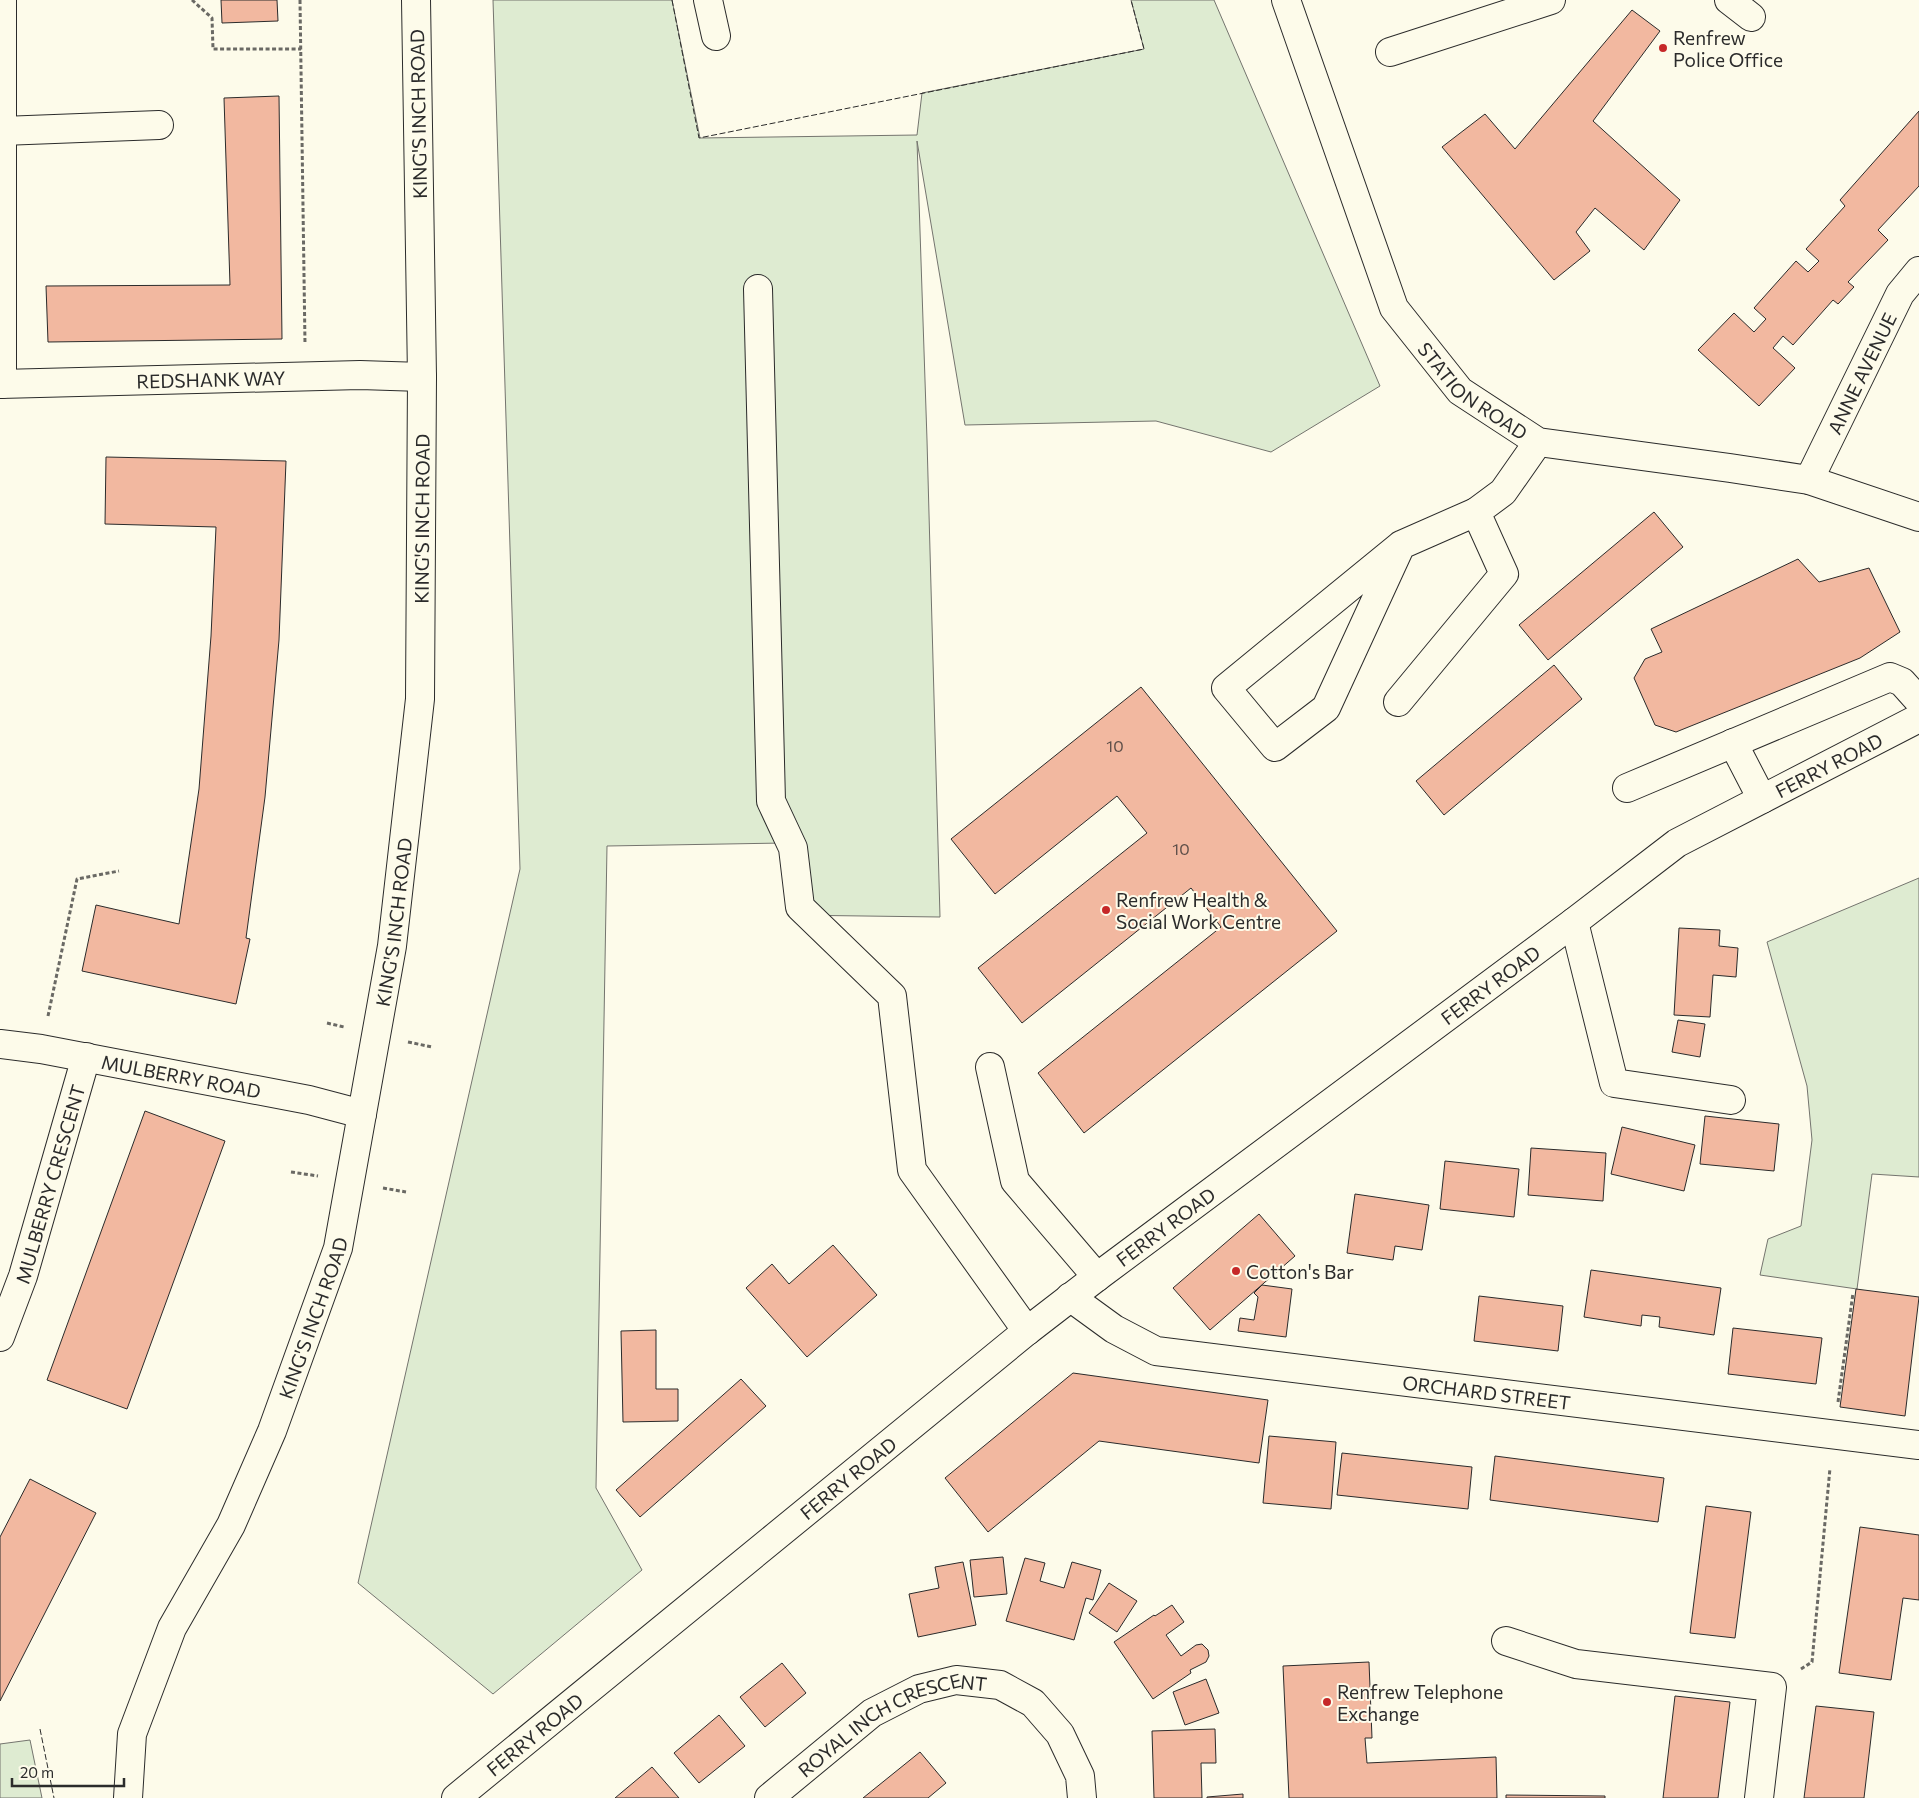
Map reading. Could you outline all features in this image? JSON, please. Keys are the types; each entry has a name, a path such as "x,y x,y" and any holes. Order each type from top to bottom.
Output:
{"street":[{"path":"1,384 2,0"},
{"name":"KING'S INCH ROAD","path":"128,1798 132,1734 172,1628 231,1525 272,1431 338,1248 392,946 420,699 422,377 416,0"},
{"path":"708,0 716,36"},
{"path":"1390,52 1551,0"},
{"path":"1729,0 1751,17"},
{"name":"STATION ROAD","path":"1293,2 1394,308 1460,391 1538,442 1809,480 1919,517"},
{"path":"2,131 159,125"},
{"name":"ANNE AVENUE","path":"1809,480 1900,294 1919,271"},
{"path":"758,289 771,801 793,848 800,907 892,996 912,1170 1027,1332"},
{"name":"REDSHANK WAY","path":"1,384 306,376 422,377"},
{"path":"1401,544 1326,708 1275,748 1226,688 1401,544 1476,512 1503,492 1538,442"},
{"path":"1398,702 1504,574 1476,512"},
{"path":"1627,788 1890,677 1902,682 1919,701"},
{"name":"FERRY ROAD","path":"456,1798 1070,1297 1574,922 1677,843 1919,718"},
{"path":"1733,743 1762,799"},
{"path":"1574,922 1614,1083 1731,1100"},
{"name":"MULBERRY ROAD","path":"0,1044 86,1057 309,1100 362,1114"},
{"name":"MULBERRY CRESCENT","path":"0,1337 26,1267 86,1057"},
{"path":"990,1067 1015,1181 1097,1277"},
{"name":"ORCHARD STREET","path":"1070,1297 1114,1329 1156,1351 1919,1445"},
{"path":"1506,1640 1576,1664 1772,1687 1758,1798"},
{"name":"ROYAL INCH CRESCENT","path":"769,1798 872,1713 918,1689 956,1680 1000,1685 1033,1703 1060,1734 1080,1776 1082,1798"}],"path":[{"path":"192,0 212,18 213,49 301,49"},
{"path":"300,0 306,376"},
{"path":"41,1049 77,878 119,871"},
{"path":"1772,1687 1812,1662 1834,1434 1853,1293"}],"green space":[{"path":"493,0 672,0 700,138 917,135 922,93 1144,49 1131,0 1214,0 1380,386 1271,452 1156,421 965,425 917,141 940,917 788,915 784,843 607,846 596,1488 642,1570 493,1694 358,1583 520,869"},
{"path":"1919,878 1919,1177 1872,1174 1857,1289 1760,1275 1768,1239 1801,1226 1812,1140 1807,1086 1767,942"},
{"path":"30,1740 42,1798 0,1798 0,1744"}],"building":[{"path":"221,0 277,0 278,21 222,23"},
{"path":"1632,10 1660,31 1593,121 1680,200 1644,250 1595,208 1576,232 1590,251 1554,280 1442,147 1485,114 1515,149"},
{"path":"279,96 282,339 48,342 46,286 230,285 224,98"},
{"path":"1919,111 1919,186 1878,230 1888,240 1848,282 1854,287 1838,304 1833,300 1793,345 1783,336 1773,348 1795,368 1759,406 1698,350 1734,313 1754,332 1766,319 1754,308 1796,261 1808,272 1819,261 1806,249 1845,206 1840,200"},
{"path":"106,457 286,461 279,640 265,797 246,938 250,939 236,1004 82,971 96,905 179,924 199,789 211,636 216,527 105,524"},
{"path":"1654,512 1683,547 1548,660 1519,625"},
{"path":"1798,559 1819,582 1869,568 1900,632 1860,658 1676,732 1655,725 1634,678 1645,659 1662,652 1651,629"},
{"path":"1554,665 1582,699 1444,815 1416,781"},
{"name":"Renfrew Health & Social Work Centre","path":"1141,687 1337,931 1084,1133 1038,1073 1221,927 1191,888 1022,1023 978,968 1147,833 1117,796 995,894 951,839"},
{"path":"1679,928 1720,930 1719,946 1738,948 1736,977 1713,975 1710,1017 1674,1015"},
{"path":"1678,1020 1705,1024 1700,1057 1672,1052"},
{"path":"145,1111 225,1141 127,1409 47,1380"},
{"path":"1705,1116 1779,1124 1774,1171 1700,1164"},
{"path":"1622,1127 1695,1145 1684,1191 1611,1174"},
{"path":"1531,1148 1606,1153 1603,1201 1528,1195"},
{"path":"1445,1161 1519,1169 1514,1217 1440,1209"},
{"path":"1355,1194 1429,1205 1422,1250 1395,1246 1393,1260 1347,1253"},
{"name":"Cotton's Bar","path":"1259,1214 1295,1256 1210,1330 1173,1288"},
{"path":"833,1245 877,1295 807,1357 746,1288 772,1264 789,1284"},
{"path":"1591,1270 1721,1288 1714,1335 1659,1327 1660,1317 1642,1315 1641,1326 1584,1317"},
{"path":"1262,1285 1292,1289 1286,1337 1238,1331 1240,1318 1254,1320 1258,1297 1254,1293"},
{"path":"1856,1289 1919,1297 1905,1416 1840,1407"},
{"path":"1479,1296 1563,1306 1558,1351 1474,1341"},
{"path":"1733,1328 1822,1338 1816,1384 1728,1374"},
{"path":"656,1330 656,1389 678,1389 678,1421 623,1422 621,1331"},
{"path":"1073,1373 1268,1400 1259,1463 1099,1441 988,1532 945,1478"},
{"path":"741,1379 766,1406 640,1517 616,1490"},
{"path":"1269,1436 1336,1442 1331,1509 1263,1503"},
{"path":"1342,1453 1472,1467 1468,1509 1337,1495"},
{"path":"1495,1456 1664,1478 1658,1522 1490,1500"},
{"path":"30,1479 96,1513 0,1701 0,1537"},
{"path":"1706,1506 1751,1512 1735,1638 1690,1633"},
{"path":"1860,1527 1919,1535 1919,1600 1903,1598 1891,1680 1839,1673"},
{"path":"1003,1557 1007,1594 974,1597 970,1560"},
{"path":"1025,1558 1045,1563 1040,1581 1064,1588 1072,1562 1101,1570 1093,1600 1086,1598 1074,1640 1006,1621"},
{"path":"963,1562 976,1625 918,1637 909,1594 939,1588 935,1567"},
{"path":"1109,1583 1137,1601 1117,1632 1089,1613"},
{"path":"1172,1605 1184,1622 1166,1635 1181,1656 1196,1645 1202,1644 1208,1650 1209,1656 1206,1662 1190,1670 1191,1673 1153,1699 1114,1642"},
{"name":"Renfrew Telephone Exchange","path":"1369,1662 1372,1738 1365,1738 1367,1763 1496,1757 1497,1798 1289,1798 1283,1666"},
{"path":"782,1663 806,1693 765,1727 740,1697"},
{"path":"1206,1679 1219,1713 1185,1725 1173,1692"},
{"path":"1675,1696 1730,1702 1718,1798 1663,1798"},
{"path":"1816,1706 1874,1712 1864,1798 1804,1798"},
{"path":"719,1715 745,1746 699,1783 674,1753"},
{"path":"1215,1729 1216,1763 1201,1763 1202,1798 1154,1798 1152,1731"},
{"path":"920,1752 946,1783 928,1798 863,1798"},
{"path":"652,1767 679,1798 615,1798"},
{"path":"1243,1794 1243,1798 1207,1798 1207,1797"},
{"path":"1506,1795 1605,1796 1605,1798 1506,1798"}],"fence":[{"path":"672,0 699,138 1144,49 1131,0"},
{"path":"40,1729 54,1798"}],"place":[{"name":"Renfrew Police Office","path":"1663,48"},
{"name":"Renfrew Health & Social Work Centre","path":"1106,910"},
{"name":"Cotton's Bar","path":"1236,1271"},
{"name":"Renfrew Telephone Exchange","path":"1327,1702"}]}
